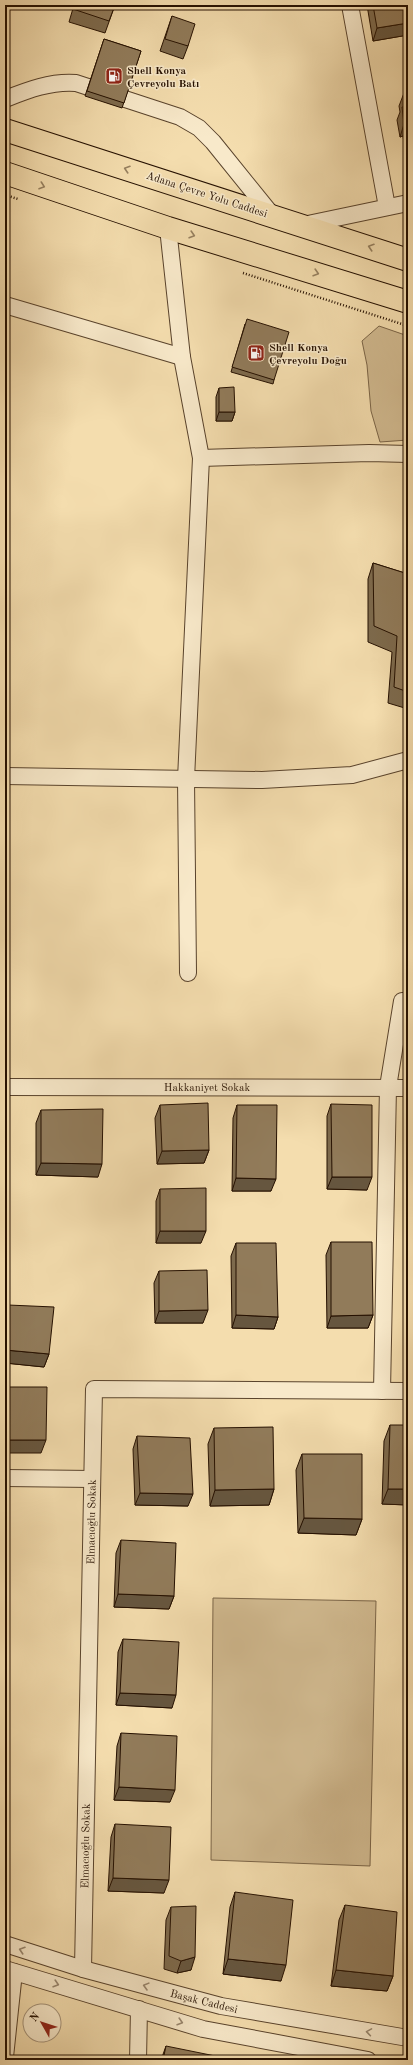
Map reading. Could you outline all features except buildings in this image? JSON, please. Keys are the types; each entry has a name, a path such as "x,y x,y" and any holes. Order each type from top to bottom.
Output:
{"highway":[{"name":"Adana Çevre Yolu Caddesi","path":"5,130 408,260"},
{"path":"5,173 168,228 408,302"}],"street":[{"path":"350,5 387,207"},
{"path":"5,99 51,84 64,82 76,83 180,117 199,128 214,142 272,215"},
{"path":"303,225 408,203"},
{"path":"168,228 182,357 201,458 186,779 188,973"},
{"path":"5,305 182,357"},
{"path":"201,458 369,453 408,454"},
{"path":"5,776 262,780 352,776 408,760"},
{"path":"382,1391 388,1088 402,1001"},
{"name":"Hakkaniyet Sokak","path":"5,1087 408,1088"},
{"name":"Elmacıoğlu Sokak","path":"83,1969 94,1389 408,1391"},
{"path":"5,1478 92,1478"},
{"name":"Başak Caddesi","path":"5,1944 83,1969 221,2006 408,2038"},
{"path":"5,2057 9,1970 203,2029 368,2060"},
{"path":"138,2060 139,2009"}],"shaded area":[{"path":"379,326 408,336 408,440 380,442 371,411 367,365 362,341"},
{"path":"213,1598 376,1601 370,1866 211,1860"}],"place":[{"name":"Shell Konya Çevreyolu Batı","path":"114,76"},
{"name":"Shell Konya Çevreyolu Doğu","path":"256,353"}]}
